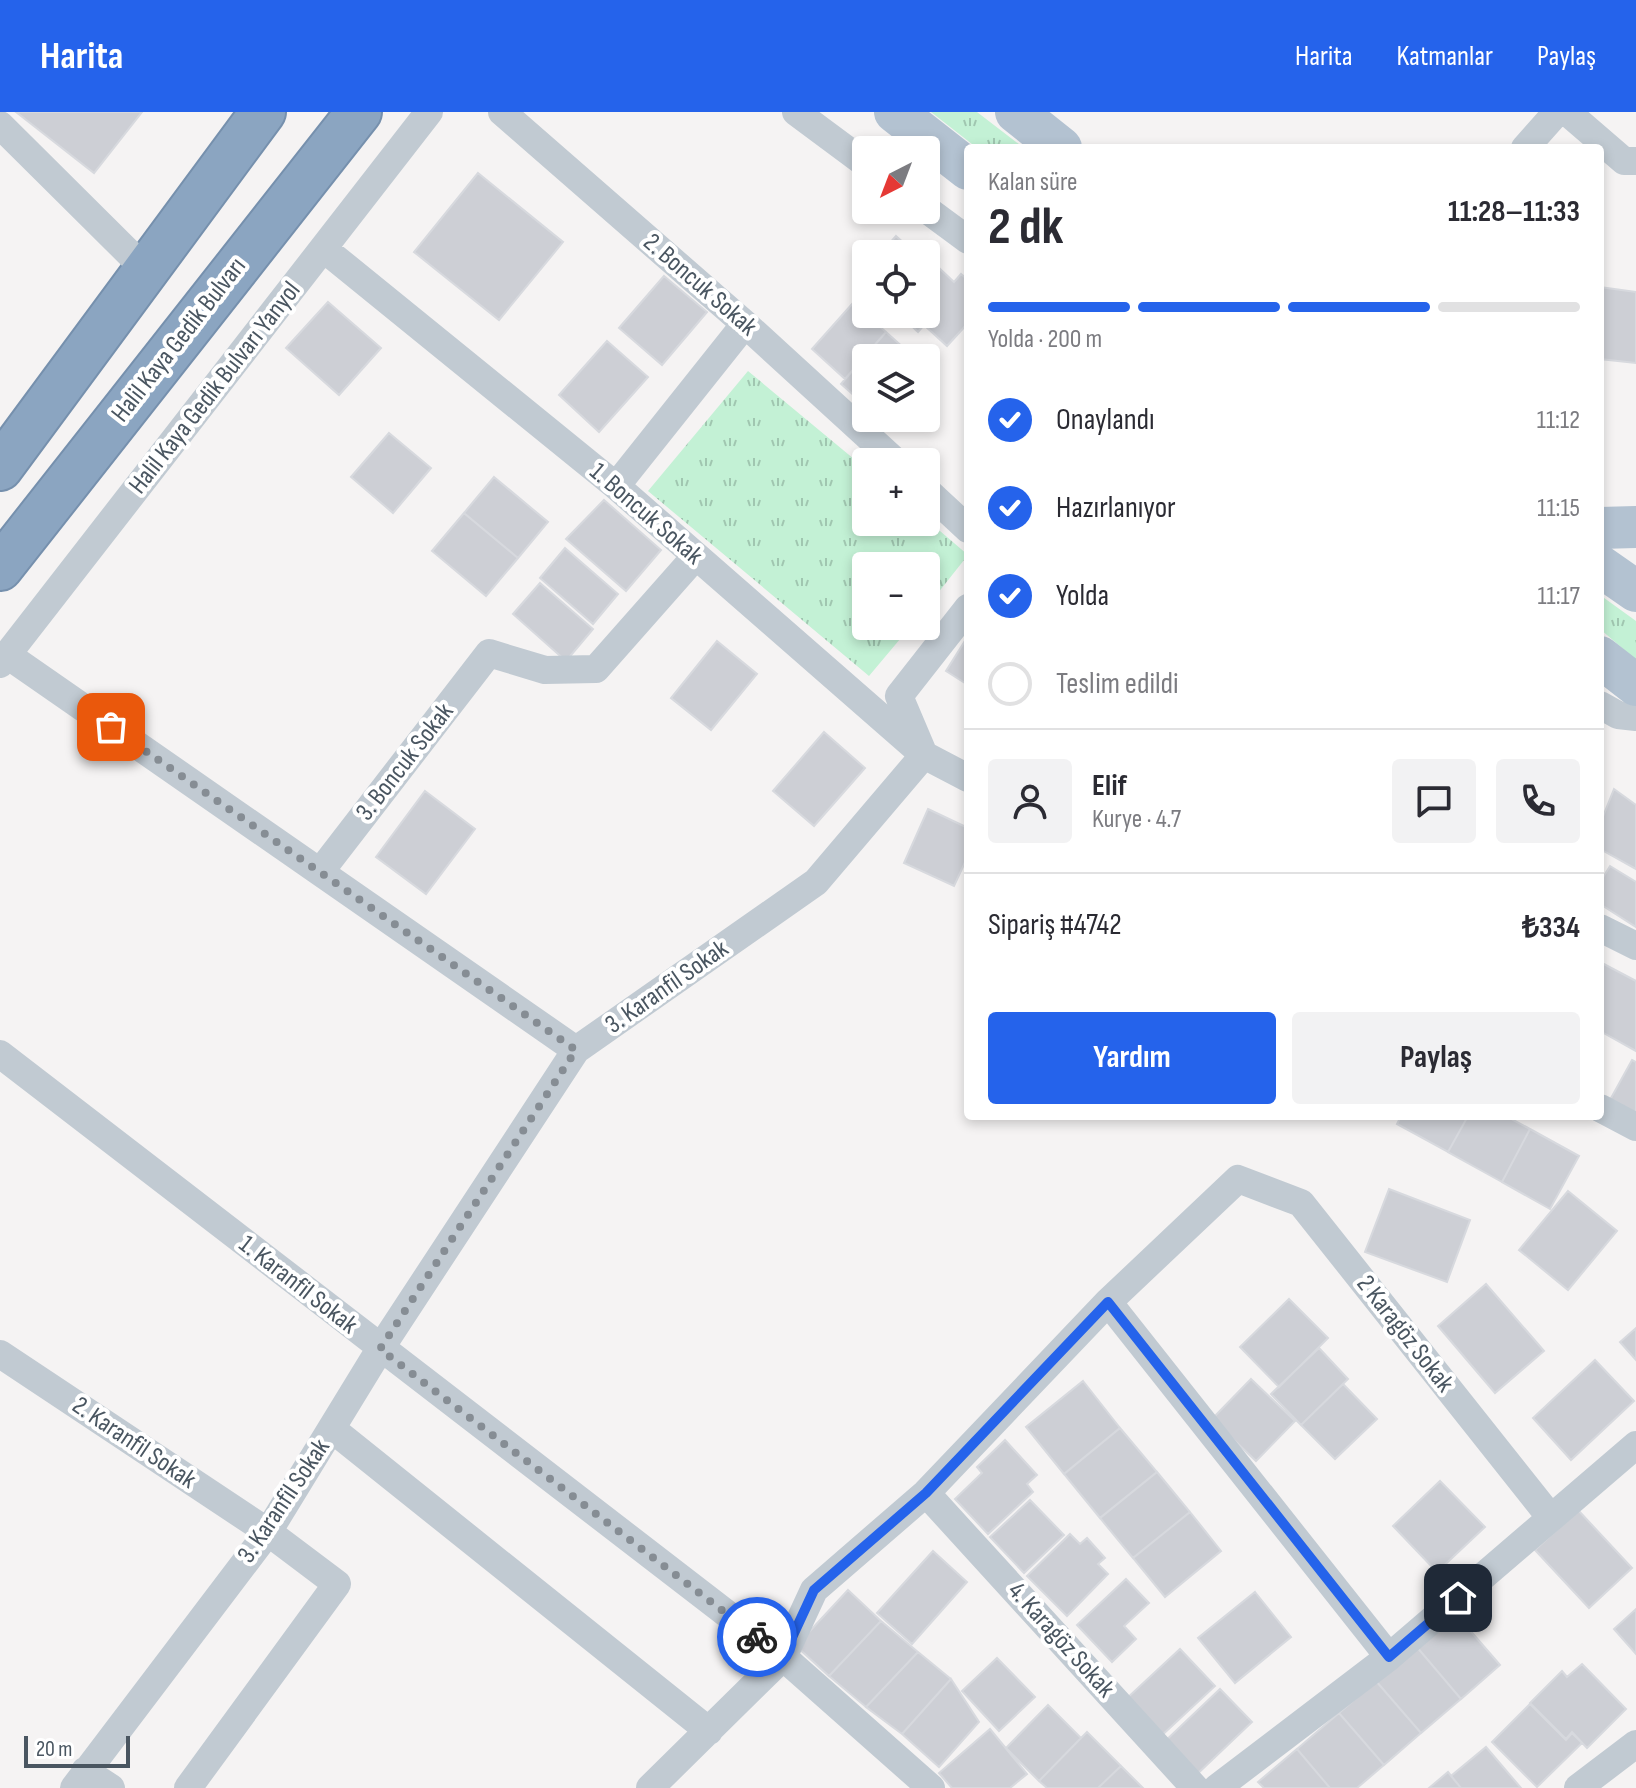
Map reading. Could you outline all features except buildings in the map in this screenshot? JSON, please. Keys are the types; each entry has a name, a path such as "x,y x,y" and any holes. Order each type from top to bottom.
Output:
{"highway":[{"path":"0,468 144,268 263,112"},
{"name":"Halil Kaya Gedik Bulvarı","path":"0,568 359,112"}],"main road":[{"path":"895,112 964,166"},
{"path":"1019,113 1056,144"},
{"path":"1604,528 1636,527"},
{"path":"1604,569 1636,591"},
{"path":"1604,660 1636,685"}],"street":[{"name":"Halil Kaya Gedik Bulvarı Yanyol","path":"3,659 429,112"},
{"name":"2. Boncuk Sokak","path":"502,112 745,324 881,448"},
{"path":"796,112 852,154"},
{"path":"1529,144 1557,112"},
{"path":"1567,112 1624,161 1636,161"},
{"path":"0,125 144,268"},
{"path":"940,219 964,237"},
{"name":"1. Boncuk Sokak","path":"324,249 616,486 924,755 964,776"},
{"path":"616,486 745,324"},
{"path":"940,503 964,525"},
{"name":"3. Boncuk Sokak","path":"320,872 489,653 545,670 596,669 695,557"},
{"path":"924,755 899,696 964,613"},
{"path":"3,659 320,872 576,1050"},
{"path":"1604,707 1618,715 1636,717"},
{"name":"3. Karanfil Sokak","path":"79,1780 268,1532 380,1349 576,1050 816,882 924,755"},
{"path":"1604,930 1636,946"},
{"name":"1. Karanfil Sokak","path":"0,1054 783,1657 931,1788"},
{"path":"1604,1110 1636,1127"},
{"name":"2 Karagöz Sokak","path":"1108,1302 1238,1179 1301,1203 1551,1518"},
{"path":"650,1788 783,1657 814,1590 926,1493 1108,1302 1389,1657"},
{"name":"2. Karanfil Sokak","path":"0,1354 268,1532 337,1584 188,1788"},
{"path":"332,1429 709,1731"},
{"path":"1217,1788 1389,1657 1636,1445"},
{"name":"4. Karagöz Sokak","path":"926,1493 1195,1788"},
{"path":"1589,1785 1636,1744"},
{"path":"79,1780 111,1788"}],"green space":[{"path":"931,112 977,112 1019,144 972,144"},
{"path":"748,371 852,457 852,536 940,536 940,531 964,552 964,560 940,590 940,552 852,552 852,640 899,640 869,676 648,491"},
{"path":"1604,598 1636,621 1636,660 1604,632"}],"way so far":[{"path":"111,727 576,1050 380,1349 757,1637"}],"route":[{"path":"757,1637 783,1657 814,1590 926,1493 1108,1302 1389,1657 1458,1598"}]}
